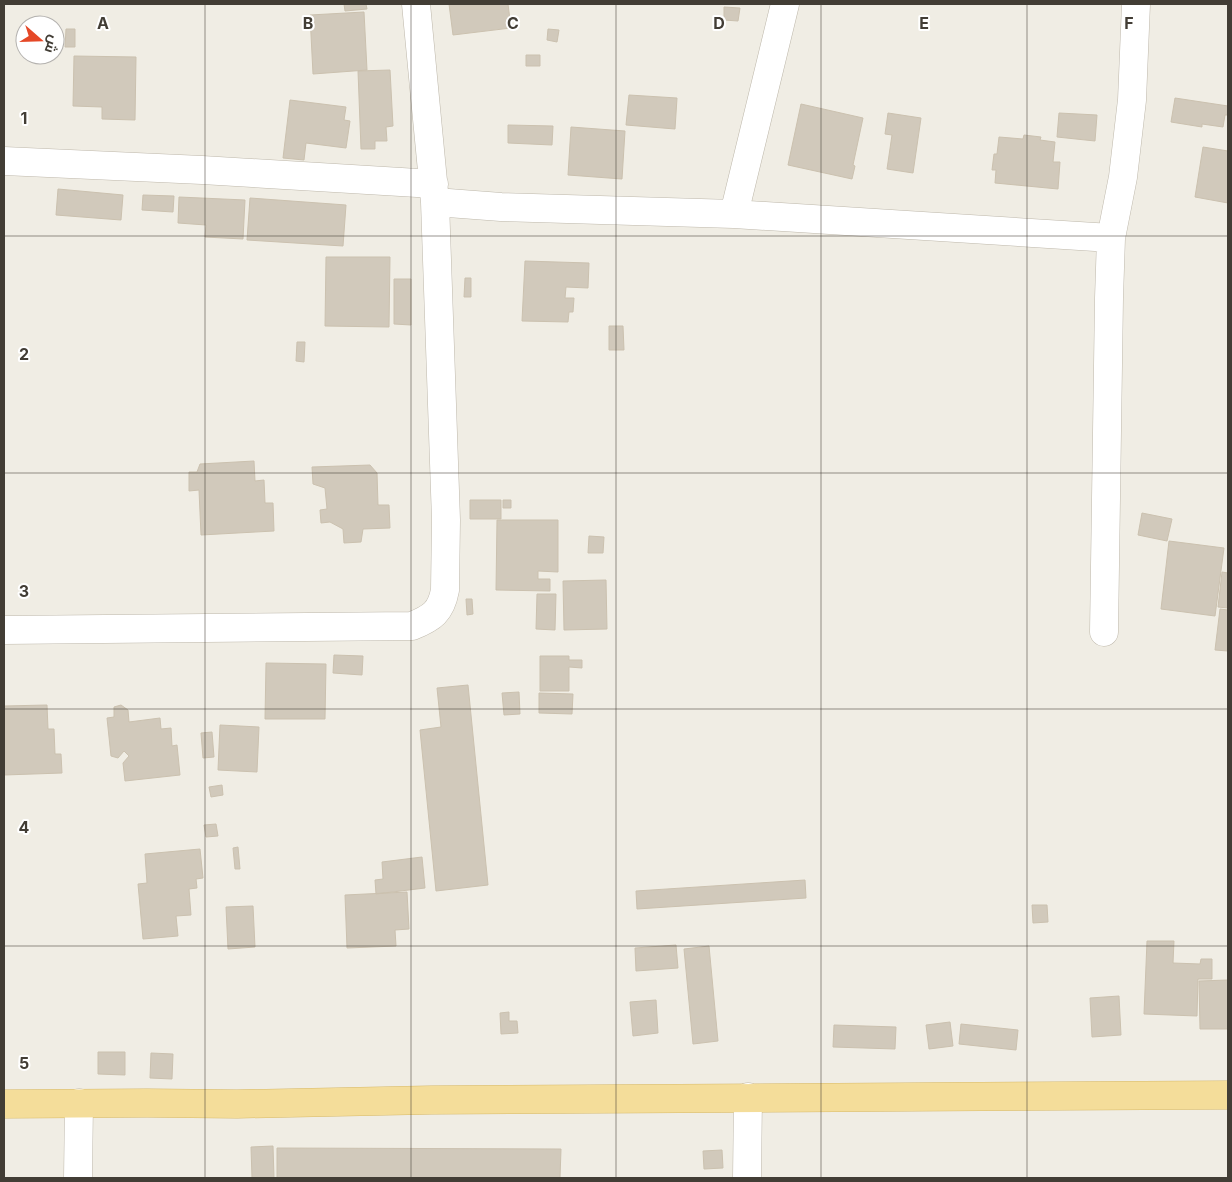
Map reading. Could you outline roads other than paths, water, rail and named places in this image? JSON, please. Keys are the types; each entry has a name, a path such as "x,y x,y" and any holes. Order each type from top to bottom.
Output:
{"main road":[{"path":"4,1104 237,1104 748,1097 1228,1095"}],"street":[{"path":"4,630 412,626 428,619 438,609 444,599 446,580 446,520 435,193 416,4"},
{"path":"734,214 785,4"},
{"path":"1104,632 1111,238 1123,177 1132,100 1136,4"},
{"path":"4,161 212,171 435,193 501,207 734,214 1111,238"},
{"path":"747,1178 748,1097"},
{"path":"78,1178 79,1103"}]}
